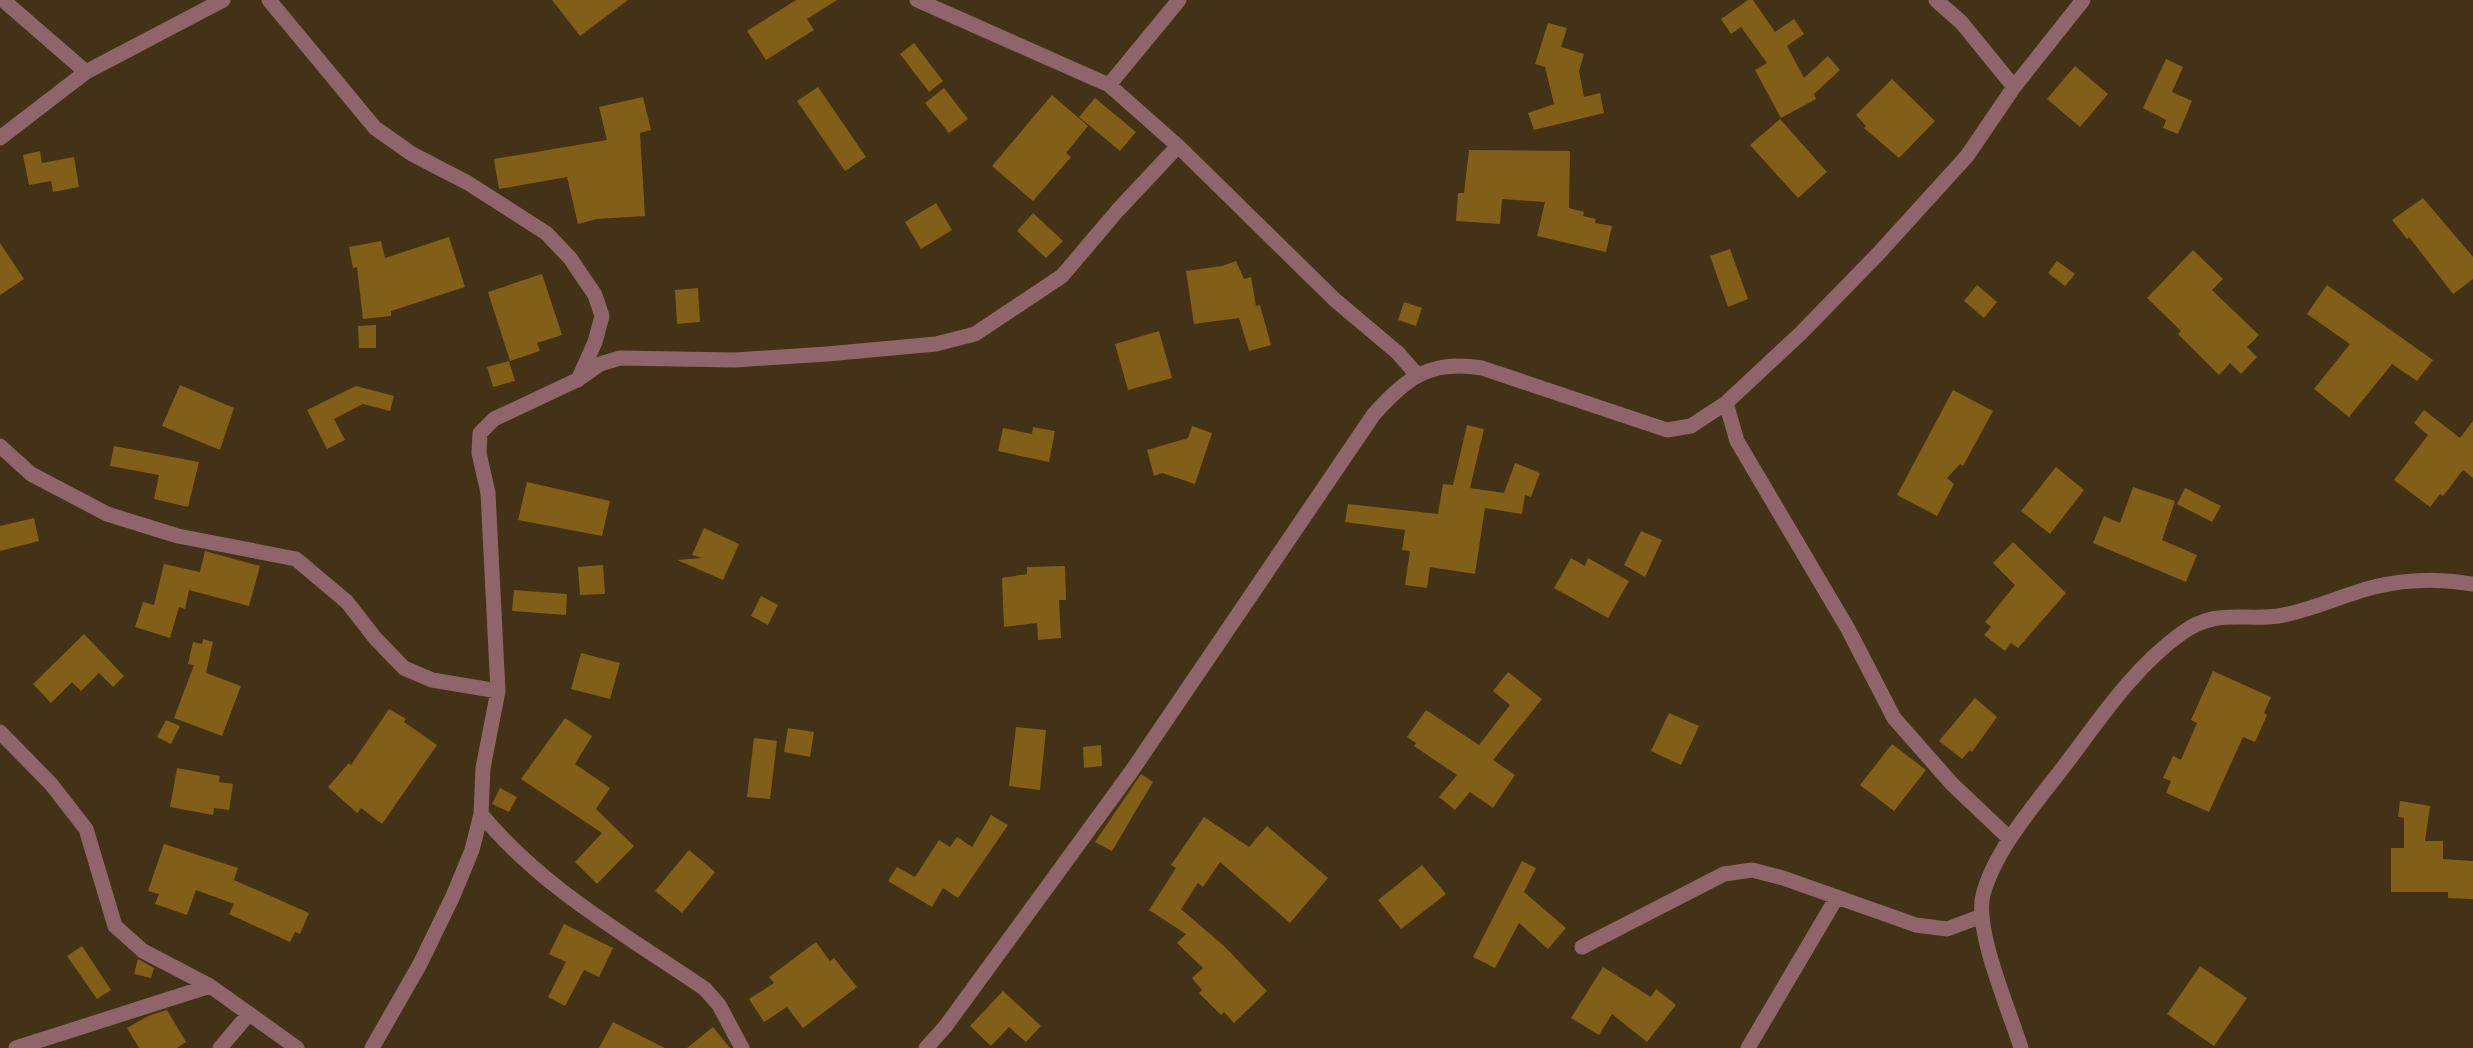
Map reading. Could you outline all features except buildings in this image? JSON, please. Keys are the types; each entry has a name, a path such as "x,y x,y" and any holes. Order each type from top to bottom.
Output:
{"street":[{"path":"3,0 86,72"},
{"path":"0,138 86,72 223,0"},
{"path":"269,0 375,128 412,154 468,183 546,233 570,258 595,295 602,316 595,342 577,380"},
{"path":"917,0 1061,62 1108,85 1178,146 1335,300 1398,353 1417,375"},
{"path":"1108,85 1179,0"},
{"path":"1936,0 1961,22 2014,87"},
{"path":"926,1048 945,1027 1131,772 1374,414 1398,388 1417,375 1448,366 1482,368 1667,430 1691,426 1726,403 1801,333 1967,156 2014,87 2083,0"},
{"path":"372,1048 420,964 453,896 472,850 481,814 483,768 498,691 488,494 479,453 480,433 494,419 577,380 600,364 620,358 735,360 827,354 936,344 975,334 1062,276 1118,210 1178,146"},
{"path":"1726,403 1730,424 1742,451 1848,628 1894,718 1952,784 2009,838"},
{"path":"0,446 31,474 107,514 178,536 296,559 347,602 375,638 404,668 432,680 498,691"},
{"path":"2021,1048 1985,938 1982,916 1983,895 2009,838 2125,686 2182,632 2208,620 2233,615 2277,616 2373,587 2404,582 2439,578 2473,584"},
{"path":"0,732 51,784 86,829 115,926 143,951 210,986 297,1048"},
{"path":"481,814 505,843 582,908 705,989 719,1005 742,1048"},
{"path":"1582,947 1724,874 1752,870 1784,878 1916,925 1947,929 1982,916"},
{"path":"1748,1048 1837,897"},
{"path":"16,1048 210,986"},
{"path":"220,1048 248,1015"}]}
